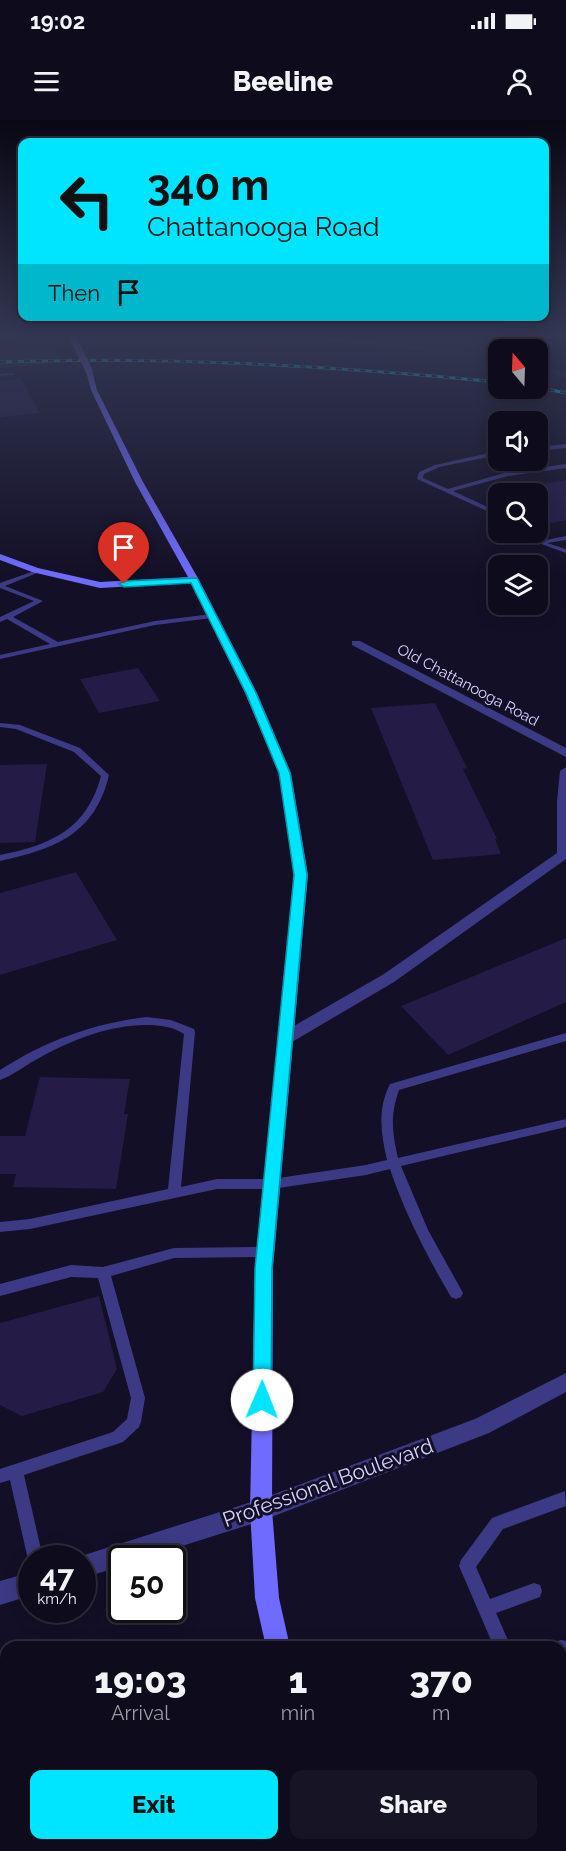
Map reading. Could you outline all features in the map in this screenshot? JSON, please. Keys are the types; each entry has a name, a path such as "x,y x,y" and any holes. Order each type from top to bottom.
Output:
{"main road":[{"path":"107,416 139,482 194,580 251,693 285,773 301,875 265,1252 261,1510 267,1599 277,1641"},
{"path":"0,557 39,571 100,585 194,580"}],"street":[{"name":"Old Chattanooga Road","path":"356,643 566,753"},
{"path":"286,1038 398,972 564,854 566,771"},
{"name":"Professional Boulevard","path":"96,1563 261,1510 482,1426 566,1382"},
{"path":"0,1593 18,1587"}],"lane":[{"path":"548,448 566,446"},
{"path":"488,455 437,466 421,473 420,479 488,509"},
{"path":"448,491 508,474 566,466"},
{"path":"566,538 539,542 566,551"},
{"path":"0,586 39,571"},
{"path":"0,586 40,601 4,618"},
{"path":"0,657 154,623 212,616"},
{"path":"4,618 56,644"},
{"path":"0,725 17,727 77,750 105,775 102,796 75,830 32,853 0,858"},
{"path":"0,1076 86,1032 136,1021 178,1023 190,1032 174,1193"},
{"path":"456,1293 441,1269 392,1164 386,1117 394,1087 566,1037"},
{"path":"0,1227 30,1224 217,1184 272,1185 392,1164 566,1123"},
{"path":"0,1290 71,1271 103,1273 174,1253 265,1252"},
{"path":"0,1476 118,1437 134,1422 138,1398 103,1273"},
{"path":"16,1471 32,1545"},
{"path":"500,1641 467,1566 498,1523 566,1500"},
{"path":"486,1609 534,1591"}],"building":[{"path":"566,480 566,520 548,524 548,483"},
{"path":"138,668 160,701 99,713 80,679"},
{"path":"435,703 467,768 463,769 497,839 495,839 501,854 433,860 371,708"},
{"path":"47,764 35,842 0,843 0,765"},
{"path":"76,872 117,940 0,975 0,893"},
{"path":"566,938 566,1002 448,1055 401,1006"},
{"path":"40,1077 130,1079 124,1114 128,1114 116,1189 13,1187 16,1174 0,1174 0,1136 25,1136"},
{"path":"99,1296 117,1369 103,1392 22,1416 0,1405 0,1323"}],"route":[{"path":"124,584 194,580 251,693 285,773 301,875 287,1003 286,1038 264,1268 262,1400"}]}
